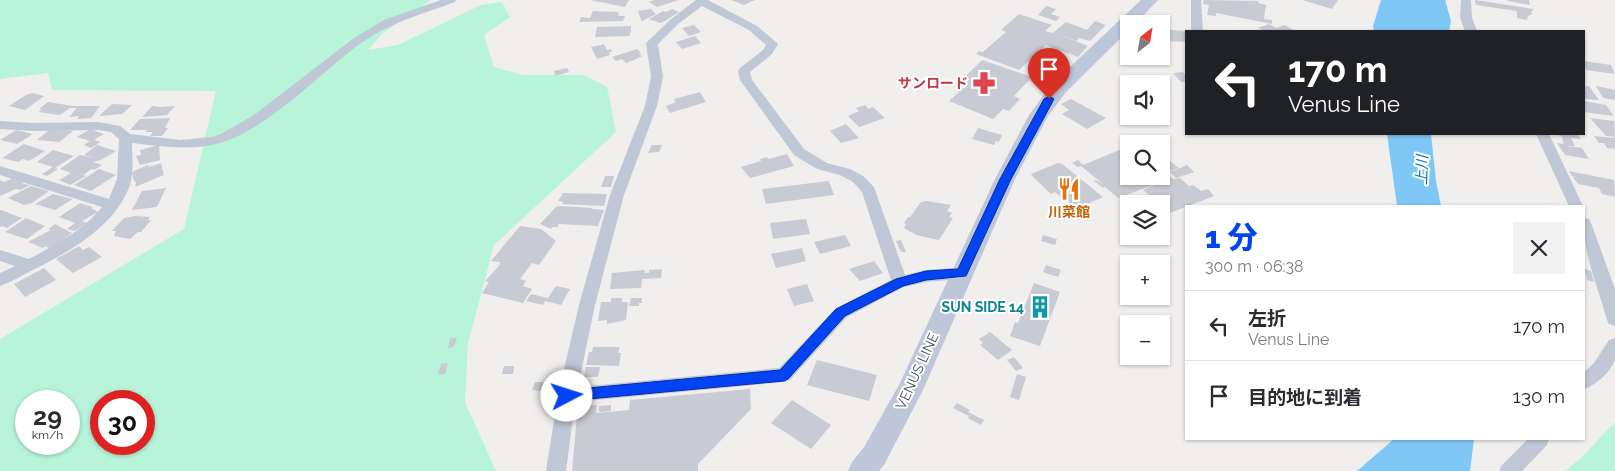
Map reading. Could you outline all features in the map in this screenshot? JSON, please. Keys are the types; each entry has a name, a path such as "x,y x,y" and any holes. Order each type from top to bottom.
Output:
{"main road":[{"name":"VENUS LINE","path":"862,471 874,456 910,390 1005,179 1049,99 1150,0"}],"street":[{"path":"0,125 32,127 98,126 115,129 126,138 180,144 213,141 226,137 258,118 358,40 388,22 450,0"},
{"path":"556,471 567,396 587,305 618,195 651,106 657,77 652,43 674,22 703,0 753,28 772,44 768,52 744,71 746,80 799,152 822,166 845,172 858,179 869,190 900,282"},
{"path":"1196,0 1197,30"},
{"path":"1466,0 1466,18 1471,30"},
{"path":"1542,135 1576,205"},
{"path":"0,280 60,249 93,226 112,205 123,185 126,138"},
{"path":"0,170 112,205"},
{"path":"1585,226 1607,289 1615,320"},
{"path":"0,255 31,265"},
{"path":"567,396 784,375 841,313 900,282 926,276 962,273"},
{"path":"1585,381 1600,368 1615,345"},
{"path":"1509,471 1539,440"}],"green space":[{"path":"0,0 431,0 383,33 368,50 398,45 481,5 502,2 510,17 484,35 494,67 523,75 584,75 607,87 616,132 494,245 468,343 465,402 496,471 0,471 0,339 184,229 216,91 52,90 48,73 0,79"},
{"path":"1615,422 1615,471 1565,471 1581,458"}],"water":[{"path":"1381,0 1446,0 1430,30 1374,30 1373,26"},
{"path":"1387,135 1431,135 1441,205 1397,205"},
{"path":"1393,440 1474,440 1470,471 1357,471"}],"building":[{"path":"590,0 629,0 625,7"},
{"path":"655,0 679,0 657,7 649,2"},
{"path":"731,0 755,0 744,5"},
{"path":"1204,0 1259,1 1258,3 1266,5 1264,19 1272,20 1272,24 1216,13 1216,16 1207,15 1209,5 1203,4"},
{"path":"1302,0 1338,0 1332,9"},
{"path":"1475,0 1533,9 1533,11 1531,11 1532,14 1528,16 1527,20 1517,18 1517,11 1476,5"},
{"path":"1529,0 1530,5 1508,1"},
{"path":"1046,6 1056,9 1051,14 1060,17 1056,21 1038,15"},
{"path":"651,9 656,14 642,21 638,11"},
{"path":"672,9 679,12 665,21 660,23 649,19 663,11 666,12"},
{"path":"593,11 618,12 619,16 625,16 623,21 579,22 581,17 590,18"},
{"path":"1019,14 1052,25 1045,31 1053,33 1066,22 1087,30 1095,21 1106,25 1090,41 1079,38 1077,41 1055,33 1088,46 1078,57 1046,45 1019,70 976,54 979,51 983,52 1006,32 1001,30"},
{"path":"1269,24 1276,28 1285,25 1293,30 1262,30 1258,28"},
{"path":"694,25 701,32 689,36 682,28"},
{"path":"631,26 629,36 595,37 597,27"},
{"path":"1170,30 1185,31 1185,42 1170,41"},
{"path":"695,36 701,43 682,49 676,42"},
{"path":"604,44 607,50 611,49 612,52 609,52 610,55 597,59 591,47"},
{"path":"637,49 642,56 626,63 622,59 616,61 612,57"},
{"path":"982,60 1032,77 1014,96 1020,99 1009,111 1003,109 993,119 949,101 968,84 960,81 965,76 963,76 967,75"},
{"path":"1585,61 1611,65 1615,74 1586,70"},
{"path":"567,68 569,72 555,76 554,71"},
{"path":"1183,72 1185,82 1181,82 1173,73"},
{"path":"1585,86 1589,86 1599,100 1585,99"},
{"path":"1596,86 1615,90 1615,100 1603,98"},
{"path":"700,92 706,102 670,113 666,106 676,102 674,99"},
{"path":"33,93 44,96 25,110 9,106 26,95"},
{"path":"1071,99 1106,118 1087,129 1062,114 1069,110 1061,104"},
{"path":"1585,101 1606,105 1614,116 1585,112"},
{"path":"48,102 73,106 100,106 91,118 77,119 79,116 69,117 77,108 70,108 60,115 38,112"},
{"path":"112,104 132,105 122,114 99,116"},
{"path":"865,105 868,109 873,107 885,118 859,127 848,116 859,111 856,108"},
{"path":"152,106 175,106 167,115 142,117"},
{"path":"170,118 165,128 168,128 162,136 150,136 153,132 145,132 147,130 130,130 140,119"},
{"path":"1590,118 1614,121 1615,137 1606,136"},
{"path":"846,124 859,138 841,143 830,131"},
{"path":"978,128 1002,135 999,142 996,141 994,145 972,139"},
{"path":"90,129 104,134 94,140 101,142 91,148 84,145 90,141 77,137"},
{"path":"16,130 33,134 17,144 0,140"},
{"path":"49,130 73,131 59,142 37,140"},
{"path":"1558,135 1578,135 1581,139 1571,138 1575,146 1568,146 1582,148 1589,159 1565,155 1557,143 1564,144 1561,136"},
{"path":"1594,136 1615,138 1615,149 1607,148 1604,143 1599,143"},
{"path":"24,144 45,151 29,161 23,159 18,162 2,158"},
{"path":"97,145 116,151 101,160 93,162 102,165 94,170 92,169 83,175 86,176 70,185 59,180 71,173 60,169 80,155 94,158 84,155"},
{"path":"159,145 160,160 140,165 136,156 141,155 140,150"},
{"path":"652,145 662,145 659,152 648,153"},
{"path":"53,150 74,156 55,168 58,169 47,176 42,174 53,167 37,162"},
{"path":"1120,150 1120,185 1153,185 1126,195 1120,195 1118,198 1094,181 1096,180 1103,184 1081,166 1077,167 1072,163 1078,160 1083,165"},
{"path":"787,154 794,166 750,178 741,167 761,161 760,159 767,157 768,159"},
{"path":"1170,161 1179,168 1170,171"},
{"path":"161,163 164,175 135,187 136,182 132,173 134,171 148,165 149,167"},
{"name":"川菜館","path":"1058,163 1062,164 1103,197 1077,209 1055,192 1051,194 1031,174"},
{"path":"1187,165 1194,172 1176,178 1170,172"},
{"path":"99,169 116,175 91,191 74,185"},
{"path":"1569,171 1614,180 1615,197 1602,194 1599,188 1578,184 1573,177 1576,177 1572,176"},
{"path":"605,176 614,176 611,187 601,187"},
{"path":"1170,177 1173,179 1180,178 1189,186 1193,185 1201,191 1208,189 1214,196 1191,205 1185,205 1185,207 1170,213 1170,195 1149,195 1143,190 1155,185 1170,185"},
{"path":"13,178 24,183 22,184 30,185 0,196 0,180 4,182"},
{"path":"829,181 834,195 766,204 762,189"},
{"path":"31,186 49,191 32,203 24,205 8,198"},
{"path":"166,188 157,207 132,210 142,191"},
{"path":"563,193 607,194 604,206 562,204 564,202 558,201"},
{"path":"53,194 73,199 55,210 35,204"},
{"path":"927,201 951,205 947,211 952,213 949,217 953,218 939,240 916,235 904,228 906,224 904,223 908,217 910,217 921,202"},
{"path":"80,203 93,207 91,208 98,212 82,221 87,223 75,231 67,229 75,223 59,217"},
{"path":"556,207 604,210 598,226 559,224 558,227 552,227 551,229 540,224"},
{"path":"0,210 22,218 7,228 0,227"},
{"path":"135,216 150,217 148,220 151,220 141,232 138,232 130,239 114,236 116,231 112,231 124,218"},
{"path":"26,218 45,226 27,239 5,232"},
{"path":"806,219 810,234 773,239 770,223"},
{"path":"55,224 72,233 51,249 28,242 51,230 48,229"},
{"path":"520,226 541,229 556,241 539,265 532,263 520,279 526,281 523,286 532,289 523,303 482,293 489,282 485,281 499,266 500,262 491,261"},
{"path":"845,235 851,246 820,254 814,242"},
{"path":"1043,235 1057,239 1055,245 1041,241"},
{"path":"901,240 906,252 901,252 896,241"},
{"path":"79,246 83,250 89,247 102,257 73,273 56,259"},
{"path":"802,248 806,261 776,268 771,254"},
{"path":"874,261 883,273 860,281 849,269"},
{"path":"1046,265 1061,270 1058,277 1043,272"},
{"path":"44,268 56,280 25,297 14,284"},
{"path":"662,269 661,278 642,279 641,288 610,289 612,273 645,270 644,273 649,273 649,270"},
{"path":"1585,269 1591,271 1594,282 1587,280"},
{"name":"SUN SIDE 14","path":"1034,283 1060,292 1040,346 1010,336 1015,322 1018,323"},
{"path":"807,284 814,301 794,306 787,289"},
{"path":"556,286 570,289 561,305 545,301 543,305 526,301 531,294 548,298"},
{"path":"611,298 622,298 622,302 628,302 626,320 607,324 607,320 598,321 601,302 611,302"},
{"path":"631,298 642,298 642,303 639,303 639,306 629,306"},
{"path":"990,332 1012,350 998,360 980,345 983,343 979,339"},
{"path":"450,338 457,338 454,347 448,348"},
{"path":"593,347 620,347 618,353 621,353 619,366 586,365 589,352 592,352"},
{"path":"1014,357 1023,368 1016,371 1007,360"},
{"path":"817,360 877,375 869,401 807,385"},
{"path":"448,363 445,374 438,375 441,364"},
{"path":"504,366 514,366 513,374 502,374"},
{"path":"586,367 600,367 598,377 584,377"},
{"path":"1017,374 1026,377 1019,400 1010,397"},
{"path":"535,382 544,382 541,391 532,390"},
{"path":"750,389 751,409 698,464 698,471 572,471 577,415 585,406 597,405 596,413 629,410 630,400"},
{"path":"792,400 831,425 811,449 771,423"},
{"path":"957,403 970,410 968,412 984,420 981,425 953,408"},
{"path":"611,405 611,411 599,412 599,406"}],"waterway":[{"name":"上川","path":"1435,0 1440,21 1438,30"}],"place":[{"name":"サンロード","path":"984,83"},
{"name":"川菜館","path":"1069,189"},
{"name":"SUN SIDE 14","path":"1040,307"}],"route":[{"path":"567,396 784,375 841,313 900,282 926,276 962,273 1005,179 1049,99"}]}
